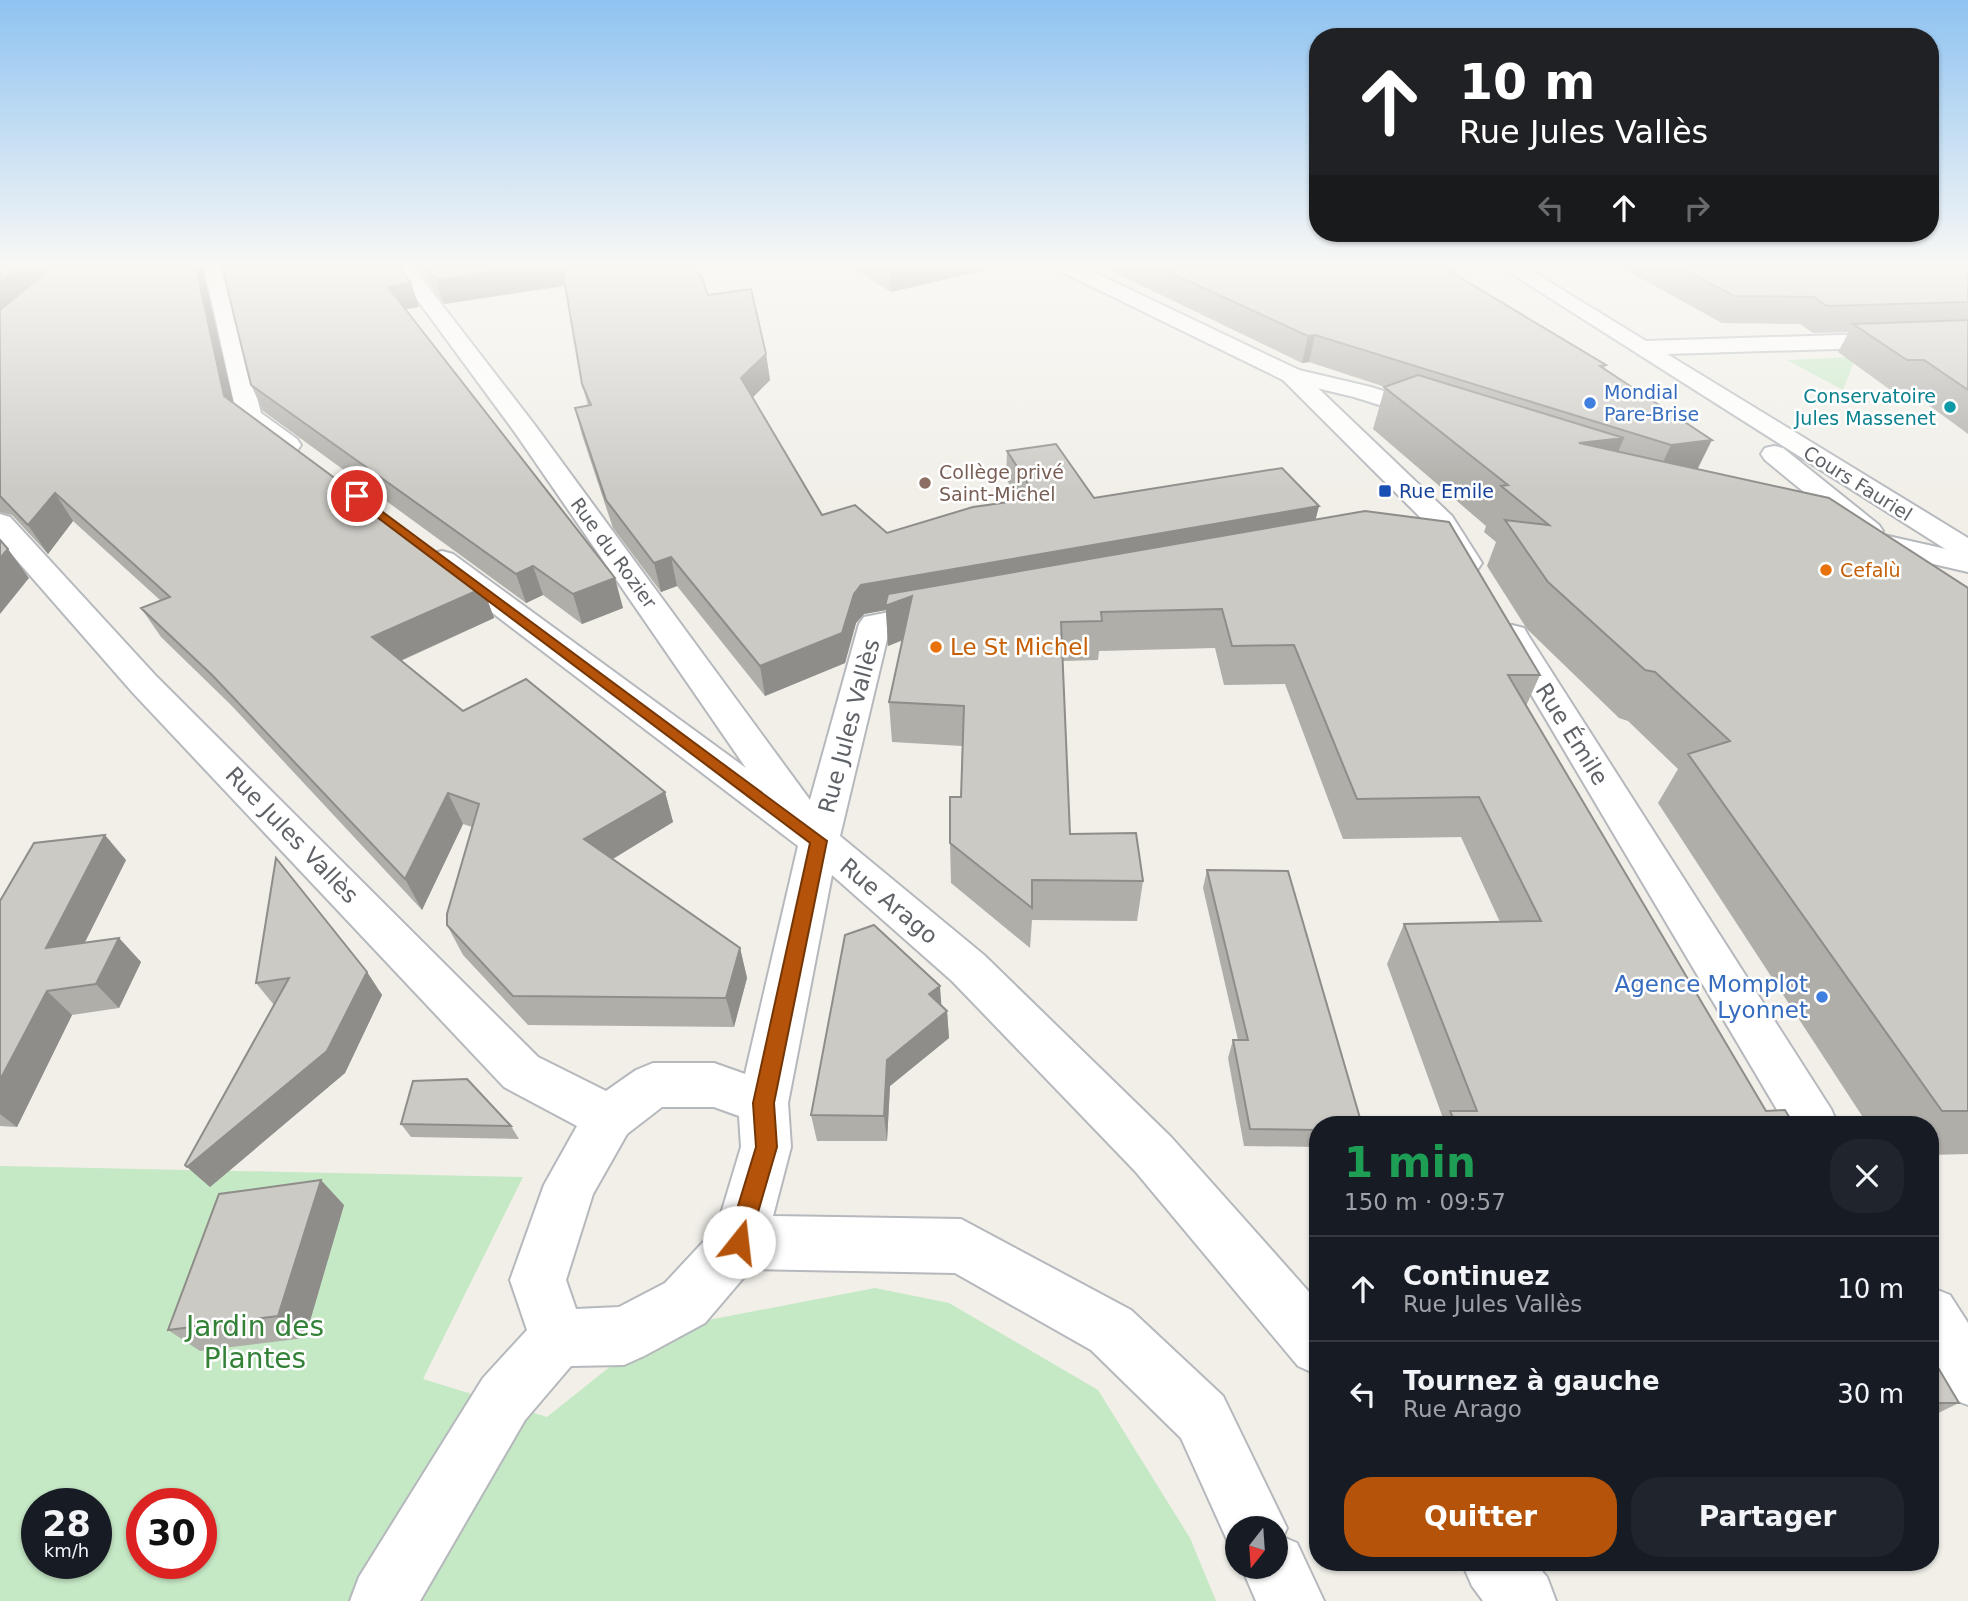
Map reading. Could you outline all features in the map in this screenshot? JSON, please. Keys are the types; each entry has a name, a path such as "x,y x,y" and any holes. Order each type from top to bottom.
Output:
{"street":[{"path":"231,342 248,416 315,465"},
{"name":"Rue du Rozier","path":"459,342 525,429 819,841"},
{"path":"1222,342 1291,375 1362,392 1448,420"},
{"name":"Cours Fauriel","path":"1632,342 1968,551"},
{"path":"1642,348 1847,342"},
{"name":"Cours Fauriel","path":"1642,348 1887,545 1956,591"},
{"name":"Rue Émile","path":"1291,375 1442,522 1807,1116"},
{"path":"1401,530 1442,522"},
{"path":"1826,531 1887,545"},
{"name":"Rue Jules Vallès","path":"3,533 145,685 522,1072 609,1118"},
{"name":"Rue Arago","path":"416,540 819,841 968,968 1153,1154 1309,1336"},
{"name":"Cours Fauriel","path":"1887,545 1968,563"},
{"name":"Rue Jules Vallès","path":"739,1242 766,1147 764,1103 819,841 875,624 963,608"},
{"path":"558,1338 538,1280 570,1185 609,1118 653,1085 713,1085 764,1103"},
{"path":"383,1601 504,1399 558,1338 624,1336 685,1303 739,1242 961,1246 1111,1330 1202,1417 1249,1516"},
{"path":"1939,1329 1968,1376"},
{"path":"1501,1571 1523,1601"},
{"path":"1280,1579 1291,1601"}],"green space":[{"path":"1856,357 1843,390 1787,360"},
{"name":"Jardin des Plantes","path":"0,1166 523,1177 423,1379 547,1417 656,1330 875,1288 949,1303 1098,1390 1190,1538 1216,1601 0,1601"}],"building":[{"path":"0,342 212,342 224,396 483,588 372,637 463,711 526,679 665,792 584,839 740,948 726,998 513,996 447,925 447,914 479,804 448,793 405,879 212,675 141,608 170,597 55,493 28,525 0,496"},
{"path":"240,342 431,342 615,578 573,594 533,566 516,574 251,385"},
{"path":"575,342 763,342 766,354 741,378 822,515 855,505 887,533 973,507 1037,498 1007,451 1056,444 1094,498 1282,468 1319,506 861,585 854,594 842,633 760,666 671,557 654,563 606,500 575,408 591,405 582,384"},
{"path":"1337,342 1567,342 1606,365 1600,366 1712,440 1671,445"},
{"path":"1880,342 1968,342 1968,390 1924,360 1907,360"},
{"path":"1418,375 1624,438 1579,443 1829,498 1968,588 1968,1111 1942,1111 1688,754 1730,741 1655,672 1645,670 1548,582 1505,520 1549,525 1501,486 1508,485 1384,387"},
{"path":"1365,511 1449,522 1540,675 1508,675 1766,1111 1785,1110 1789,1116 1452,1116 1450,1111 1477,1111 1404,924 1541,921 1479,797 1357,799 1294,645 1232,646 1222,609 1101,612 1102,621 1061,622 1070,834 1136,833 1143,881 1032,880 1032,908 950,843 950,797 961,797 964,706 889,702 912,596 885,606 888,594"},
{"path":"0,540 8,549 0,558"},
{"path":"105,835 46,948 119,938 96,984 47,991 0,1080 0,901 34,843"},
{"path":"276,858 367,972 327,1051 187,1167 185,1165 289,978 256,983"},
{"path":"1207,870 1288,871 1359,1116 1309,1116 1309,1130 1250,1129 1233,1040 1248,1040"},
{"path":"874,925 940,986 929,994 947,1011 887,1060 884,1116 811,1115 845,935"},
{"path":"467,1079 511,1126 401,1124 413,1081"},
{"path":"321,1180 278,1316 168,1330 219,1194"},
{"path":"1939,1369 1959,1403 1939,1403"}],"place":[{"name":"Mondial Pare-Brise","path":"1590,403"},
{"name":"Conservatoire Jules Massenet","path":"1950,407"},
{"name":"Collège privé Saint-Michel","path":"925,483"},
{"name":"Rue Emile","path":"1385,491"},
{"name":"Cefalù","path":"1826,570"},
{"name":"Le St Michel","path":"936,647"},
{"name":"Agence Momplot Lyonnet","path":"1822,997"}],"route":[{"path":"357,496 819,841 764,1103 766,1147 739,1242"}]}
